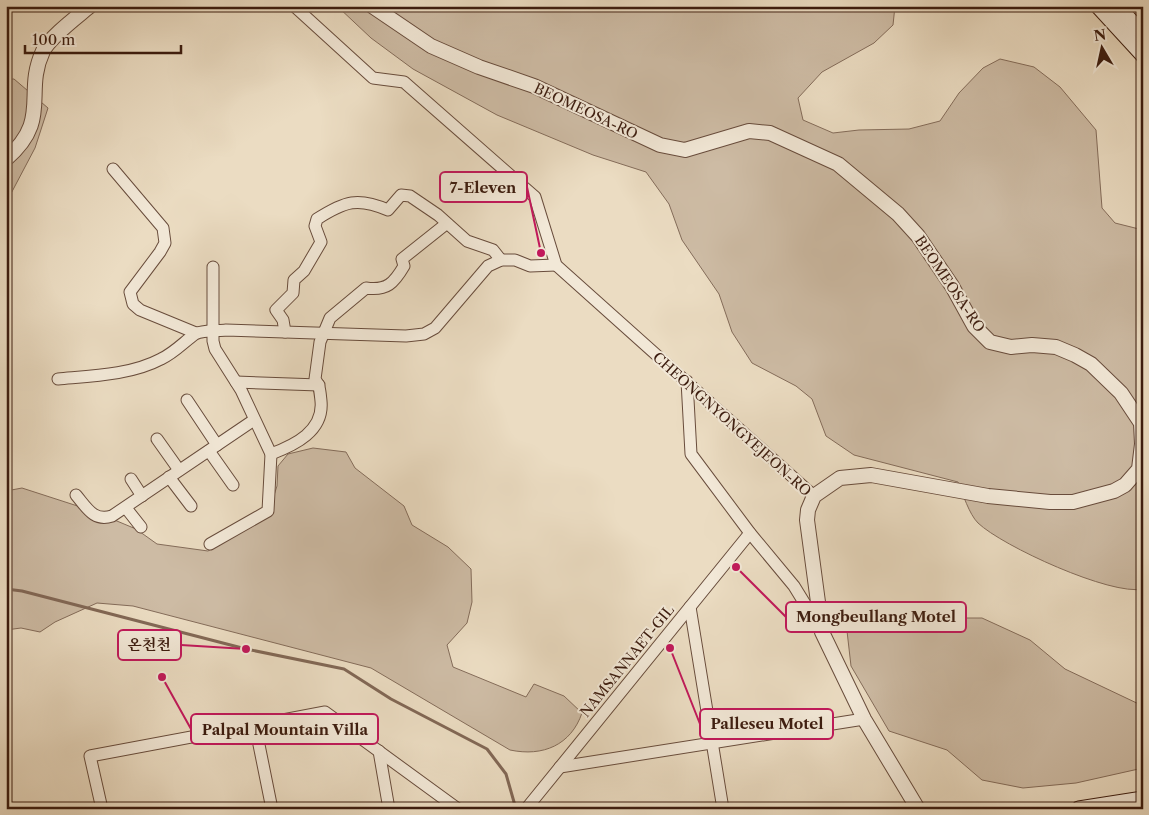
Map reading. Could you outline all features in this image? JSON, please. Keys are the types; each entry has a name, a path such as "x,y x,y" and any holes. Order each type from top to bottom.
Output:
{"main road":[{"path":"1098,6 1143,55"},
{"path":"1117,6 1143,34"},
{"path":"1079,809 1143,799"}],"street":[{"path":"6,159 18,149 30,130 36,102 36,71 44,49 90,6"},
{"path":"113,169 164,228 165,242 160,252 130,292 133,304 140,310 196,333 226,330 406,336 424,334 436,328 488,266 502,260 515,260 530,266 556,265 535,197 404,82 373,78 294,6"},
{"name":"BEOMEOSA-RO","path":"372,6 431,46 479,67 534,86 660,145 685,150 749,131 770,133 838,164 898,214 918,236 952,286 974,326 990,342 1011,347 1032,345 1056,347 1075,355 1091,364 1111,382 1134,410 1141,423 1142,444 1139,469 1125,485 1073,502 1050,502 988,496 871,475 840,478 814,496"},
{"path":"285,332 283,320 276,310 293,293 294,280 304,271 318,251 321,242 315,226 318,219 329,212 359,200 388,210 401,195 410,196 438,215 467,241 493,250 502,260"},
{"path":"271,454 287,448 305,437 318,423 322,412 319,385 315,378 323,334 330,318 366,288 376,289 394,283 404,266 402,259 446,224"},
{"name":"CHEONGNYONGYEJEON-RO","path":"556,265 814,496 806,520 822,632 864,719 918,809"},
{"path":"210,544 268,511 271,454 236,382 215,349 212,332 214,268"},
{"path":"58,378 95,376 131,369 160,360 188,341 196,333"},
{"path":"236,382 319,385"},
{"path":"687,382 691,454 750,533 794,586 822,632"},
{"path":"187,400 233,485"},
{"path":"76,495 96,517 103,519 126,508 254,420"},
{"path":"157,439 179,470"},
{"path":"169,477 191,506"},
{"path":"131,479 142,496"},
{"path":"126,508 141,527"},
{"name":"NAMSANNAET-GIL","path":"529,807 750,533"},
{"path":"690,607 723,809"},
{"path":"102,809 90,756 325,712 458,809"},
{"path":"560,767 864,719"},
{"path":"255,725 272,809"},
{"path":"379,751 389,809"}],"shaded area":[{"path":"337,6 895,6 893,25 874,43 822,72 798,98 803,120 833,133 859,130 909,129 940,121 959,93 983,68 1000,59 1034,67 1060,87 1096,130 1102,208 1115,223 1143,230 1143,589 1128,589 1107,585 1032,556 991,533 978,523 969,509 958,482 854,455 826,436 812,399 796,386 752,363 732,332 719,294 682,240 669,204 646,172 593,155 497,115 413,69 371,38"},
{"path":"6,79 14,79 48,108 35,148 6,203"},
{"path":"313,448 346,452 355,468 404,506 412,525 448,547 471,569 472,602 467,623 447,645 453,667 526,697 534,684 564,696 582,713 571,733 563,741 544,750 534,752 510,750 371,668 133,606 97,603 55,622 40,632 21,628 6,630 6,491 22,488 93,511 136,529 157,544 208,551 267,517 277,486 278,466 288,454"},
{"path":"874,613 911,618 982,618 1030,640 1065,669 1143,706 1143,768 1076,783 1023,788 982,780 947,750 889,731 851,666 847,631 862,618"}],"waterway":[{"path":"6,589 22,591 246,649 344,669 391,699 487,749 506,774 516,809"}],"place":[{"name":"7-Eleven","path":"541,253"},
{"name":"Mongbeullang Motel","path":"736,567"},
{"name":"Palleseu Motel","path":"670,648"},
{"name":"온천천","path":"246,649"},
{"name":"Palpal Mountain Villa","path":"162,677"}]}
